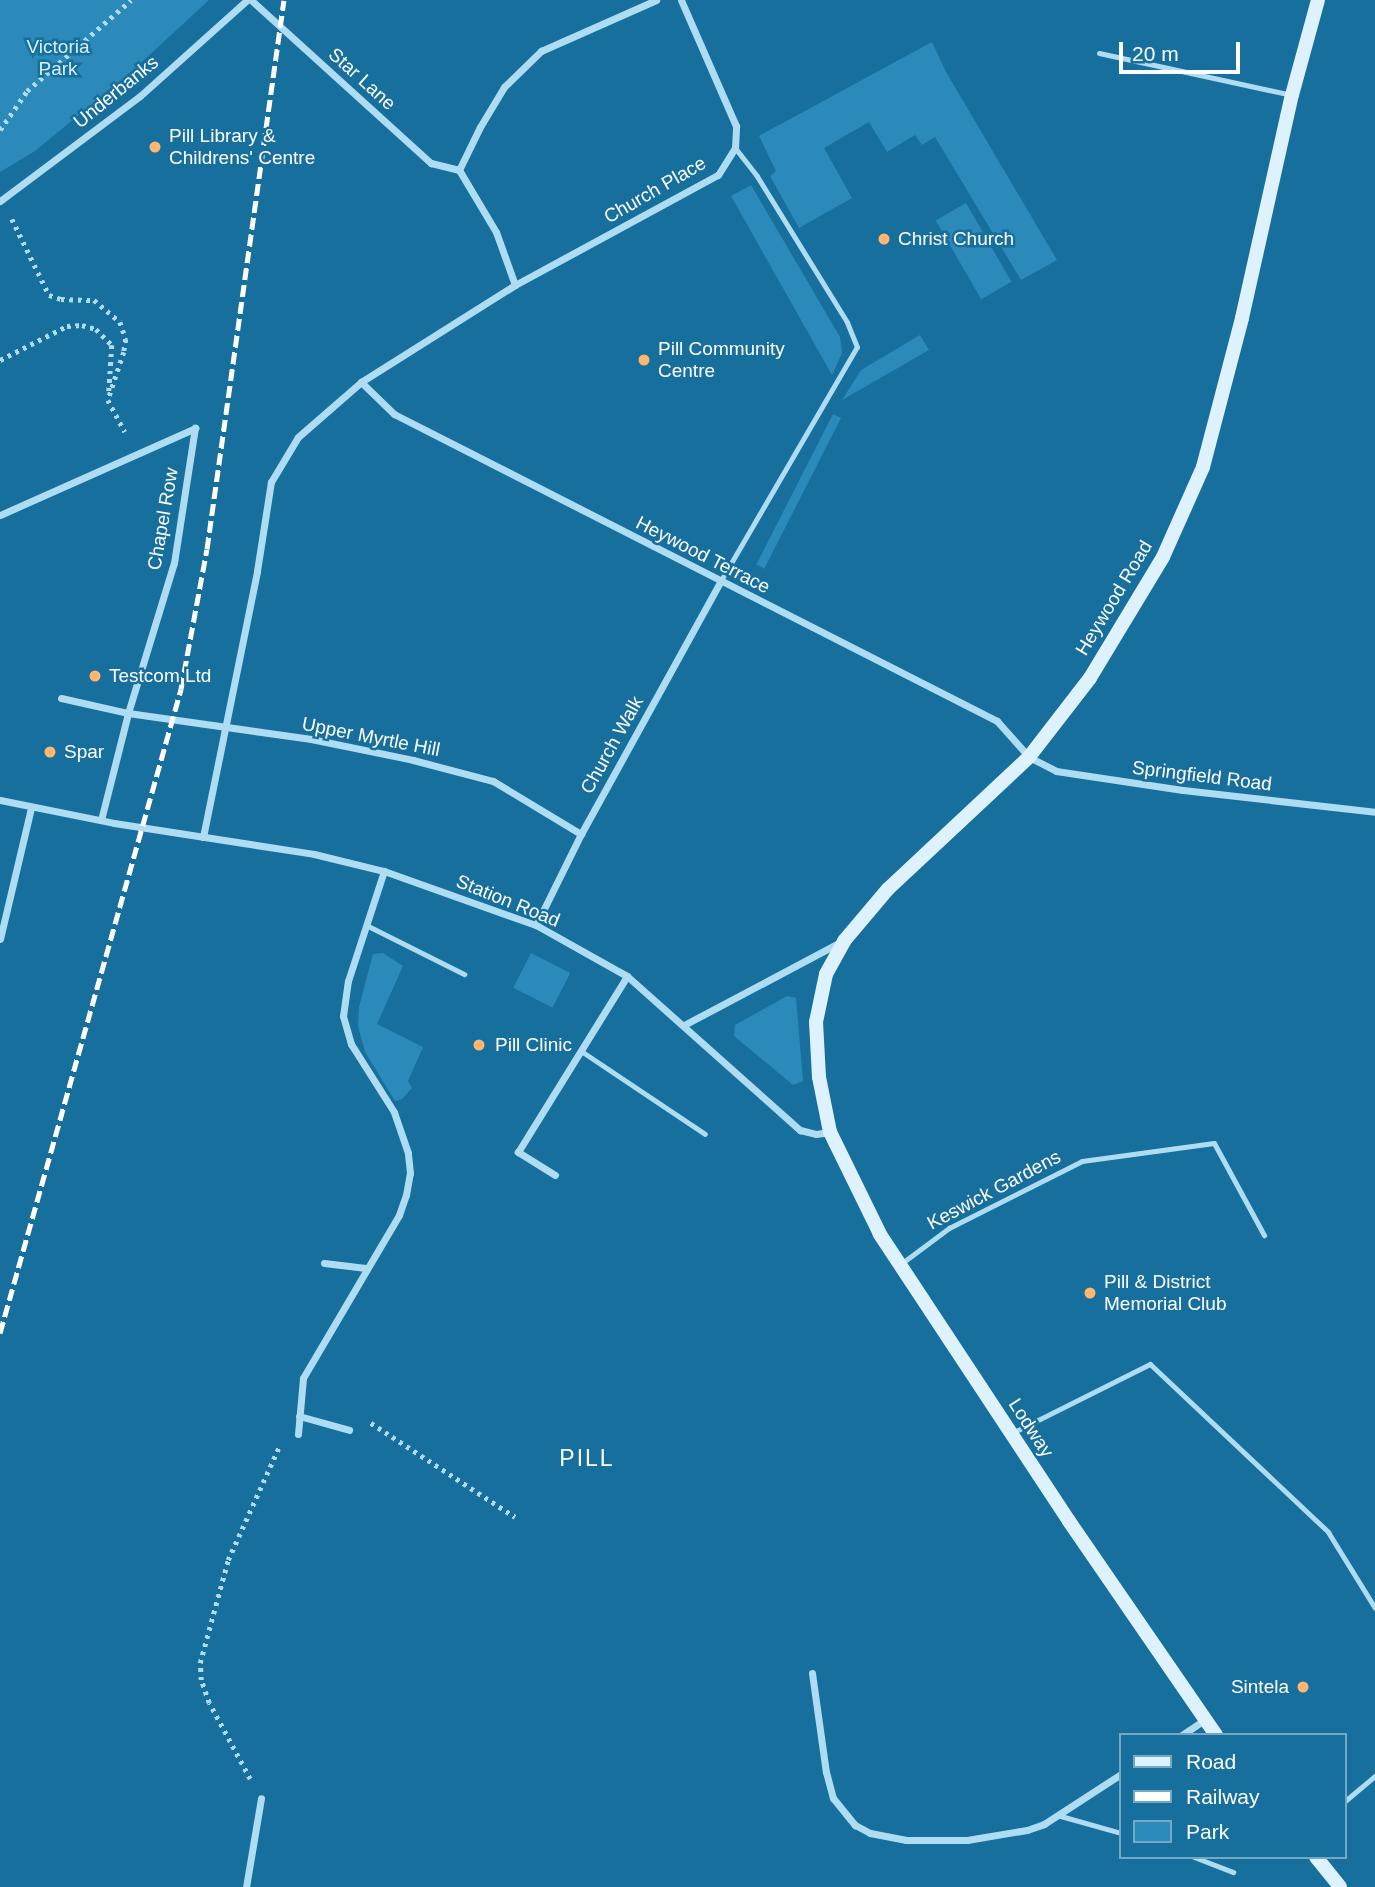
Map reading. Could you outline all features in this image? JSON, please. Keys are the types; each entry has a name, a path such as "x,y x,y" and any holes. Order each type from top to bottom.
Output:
{"street":[{"name":"Star Lane","path":"249,0 431,163 459,170"},
{"name":"Underbanks","path":"1,200 140,96 249,0"},
{"path":"515,285 496,232 459,170 504,87 541,51 656,0"},
{"path":"681,0 736,126 735,148"},
{"name":"Heywood Road","path":"830,1132 820,1077 816,1023 827,974 844,941 888,889 1029,757 1090,678 1163,557 1203,467 1242,318 1292,95 1318,0"},
{"name":"Church Place","path":"203,837 226,729 271,482 298,437 361,382 515,285 718,175 735,148"},
{"name":"Heywood Terrace","path":"361,382 394,414 997,721 1029,757"},
{"name":"Chapel Row","path":"0,515 195,428 174,563 128,713 101,820"},
{"name":"Church Walk","path":"536,925 581,834 720,582"},
{"name":"Upper Myrtle Hill","path":"61,698 128,713 311,739 414,760 493,781 581,834"},
{"name":"Springfield Road","path":"1029,757 1056,771 1183,790 1375,812"},
{"name":"Station Road","path":"0,800 114,823 314,855 384,871 536,925 628,976 800,1130 816,1134 830,1132"},
{"path":"0,939 31,808"},
{"path":"298,1434 300,1391 309,1365 399,1214 410,1173 408,1153 394,1112 351,1044 344,1024 343,1001 348,981 384,871"},
{"path":"684,1025 844,941"},
{"path":"555,1175 518,1152 628,976"},
{"name":"Lodway","path":"830,1132 853,1184 900,1265 1214,1733"},
{"path":"324,1263 366,1268"},
{"path":"299,1416 349,1430"},
{"path":"812,1673 826,1772 833,1798 855,1825 888,1838 967,1840 1027,1830 1057,1815 1120,1775"},
{"path":"1185,1733 1204,1720"},
{"path":"246,1887 261,1797"},
{"path":"1317,1859 1340,1887"}],"lane":[{"path":"1099,53 1292,95"},
{"path":"720,582 858,347 847,322 792,232 757,176 735,148"},
{"path":"366,925 464,974"},
{"path":"581,1051 705,1134"},
{"name":"Keswick Gardens","path":"900,1265 949,1228 1082,1161 1214,1143 1264,1235"},
{"path":"1012,1434 1150,1364 1328,1532 1375,1608"},
{"path":"1347,1799 1375,1776"},
{"path":"1057,1815 1120,1833"},
{"path":"1199,1859 1233,1872"}],"path":[{"path":"0,130 27,91 131,0"},
{"path":"1,200 49,295 61,299 94,300 120,322 126,339 108,400"},
{"path":"0,360 67,326 82,325 96,329 106,337 113,352 108,400 136,455"},
{"path":"370,1422 515,1517"},
{"path":"261,1797 218,1724 201,1680 200,1663 228,1560 280,1444 298,1434"}],"green space":[{"name":"Victoria Park","path":"0,0 209,0 131,72 35,151 0,172"},
{"path":"932,42 946,72 1057,260 1021,280 935,137 922,145 915,135 887,152 869,122 824,148 852,198 799,228 770,176 776,171 759,136"},
{"path":"751,185 840,337 842,353 832,375 731,196"},
{"path":"966,203 1012,282 981,299 936,220"},
{"path":"920,335 929,350 842,400 861,370"},
{"path":"833,414 841,418 764,569 756,565"},
{"path":"383,953 403,966 377,1024 423,1047 408,1081 412,1088 402,1099 395,1101 365,1052 358,1026 359,1007 373,954"},
{"path":"531,953 570,973 552,1008 513,988"},
{"path":"787,996 796,998 803,1081 793,1085 734,1036 735,1025"}],"railway":[{"path":"0,1333 181,689 207,549 284,0"}],"place":[{"name":"Pill Library & Childrens' Centre","path":"155,147"},
{"name":"Christ Church","path":"884,239"},
{"name":"Pill Community Centre","path":"644,360"},
{"name":"Testcom Ltd","path":"95,676"},
{"name":"Spar","path":"50,752"},
{"name":"Pill Clinic","path":"479,1045"},
{"name":"Pill & District Memorial Club","path":"1090,1293"},
{"name":"Sintela","path":"1303,1687"}],"district":[{"name":"PILL","path":"587,1458"}]}
